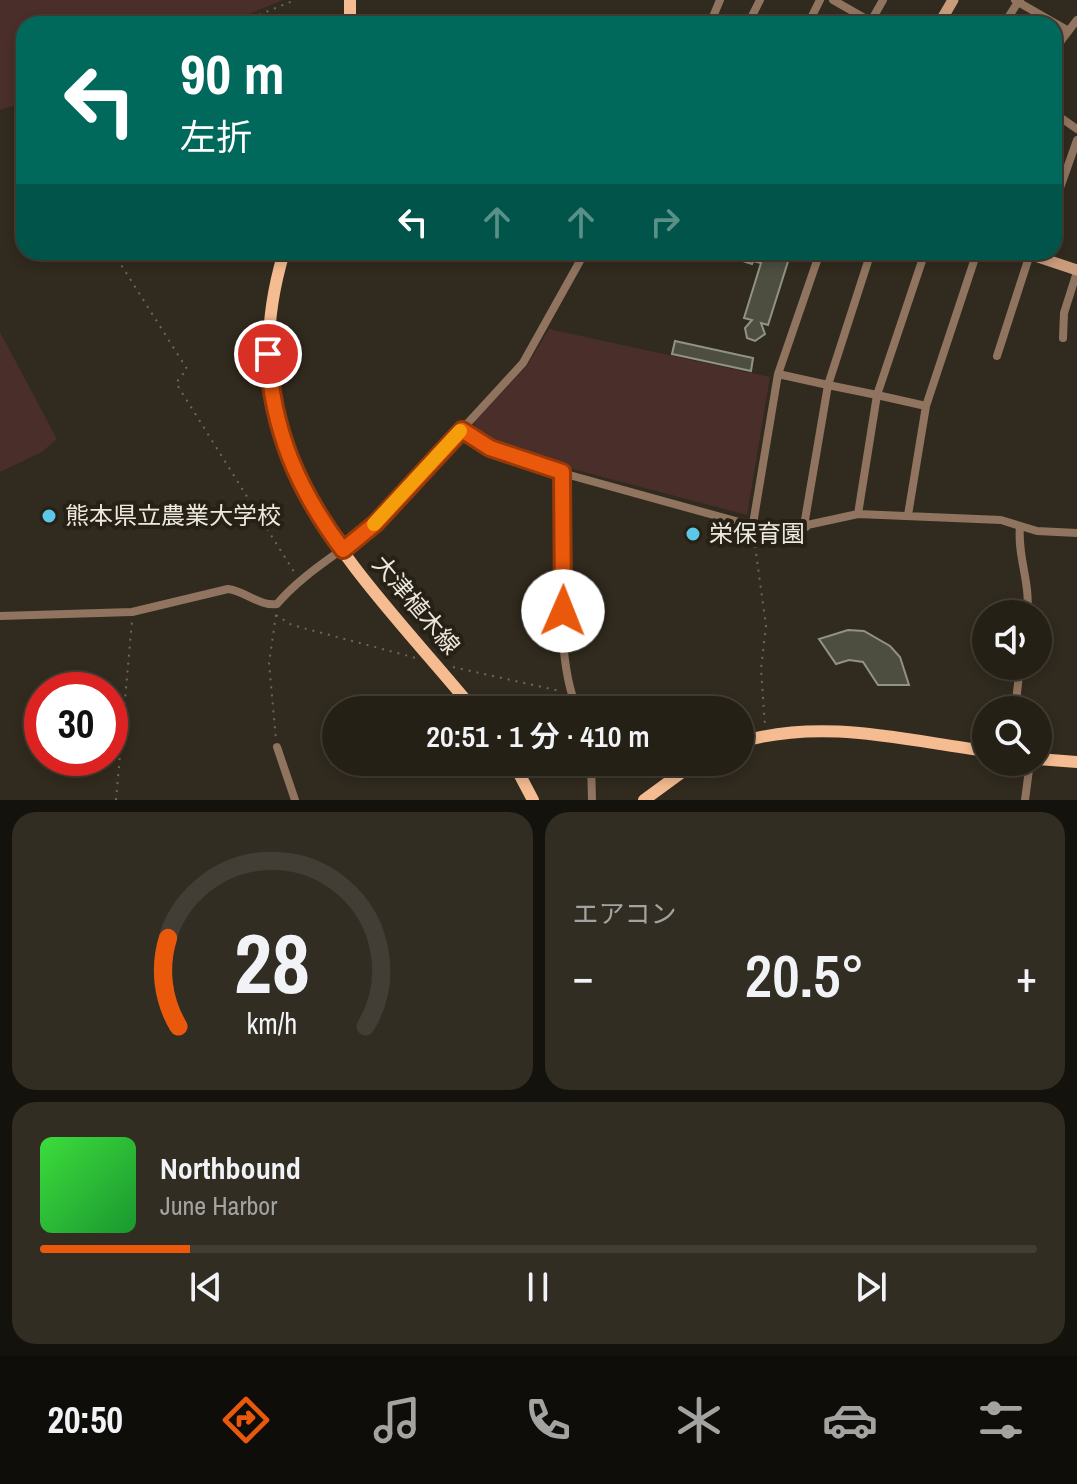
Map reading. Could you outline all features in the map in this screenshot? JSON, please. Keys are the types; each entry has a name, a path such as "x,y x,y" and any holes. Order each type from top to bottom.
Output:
{"main road":[{"name":"大津植木線","path":"282,260 269,328 274,407 298,481 343,550 463,696"},
{"path":"754,739 839,729 972,749"},
{"path":"1052,760 1077,762"},
{"path":"520,776 533,800"},
{"path":"644,800 677,776"}],"street":[{"path":"833,0 860,16"},
{"path":"1017,1 1043,16"},
{"path":"1062,38 1077,20"},
{"path":"1062,27 1067,30"},
{"path":"1062,182 1077,140"},
{"path":"0,616 132,612 228,589 243,591 273,606 299,579 343,550 376,523 523,363 581,260"},
{"path":"753,524 778,374 817,260"},
{"path":"806,527 828,385 868,260"},
{"path":"858,514 877,395 922,260"},
{"path":"908,515 926,406 974,260"},
{"path":"997,356 1029,260"},
{"path":"1049,260 1077,271 1064,313 1063,338"},
{"path":"778,374 926,406"},
{"path":"462,430 490,448 562,472 775,532 858,514 1001,520 1020,526 1077,533"},
{"path":"562,472 563,641 571,696"},
{"path":"1020,526 1018,547 1028,583 1027,600"},
{"path":"277,747 295,800"},
{"path":"591,776 592,800"},
{"path":"1025,800 1028,776"}],"path":[{"path":"256,16 295,0"},
{"path":"118,260 187,369 176,383 299,579"},
{"path":"753,524 766,626 761,669 765,728"},
{"path":"116,800 132,612"},
{"path":"276,615 269,663 277,747"}],"shaded area":[{"path":"0,0 283,0 244,16 16,16 16,105 0,110"},
{"path":"549,329 770,377 747,515 527,457 491,445 475,431 474,421 527,366"},
{"path":"0,332 57,439 42,452 0,472"}],"building":[{"path":"740,260 788,260 768,325 761,323 765,334 755,341 747,338 745,328 752,320 744,318 761,263 753,261 752,264"},
{"path":"675,341 753,358 751,371 672,354"},
{"path":"848,630 864,631 890,646 900,657 909,685 878,685 863,662 849,660 836,664 819,639"}],"slow traffic":[{"path":"374,524 460,431"}],"place":[{"name":"熊本県立農業大学校","path":"49,516"},
{"name":"栄保育園","path":"693,534"}],"route":[{"path":"268,354 274,407 286,453 304,493 343,550 376,523 462,430 490,448 526,463 562,472 565,520 563,611"}]}
